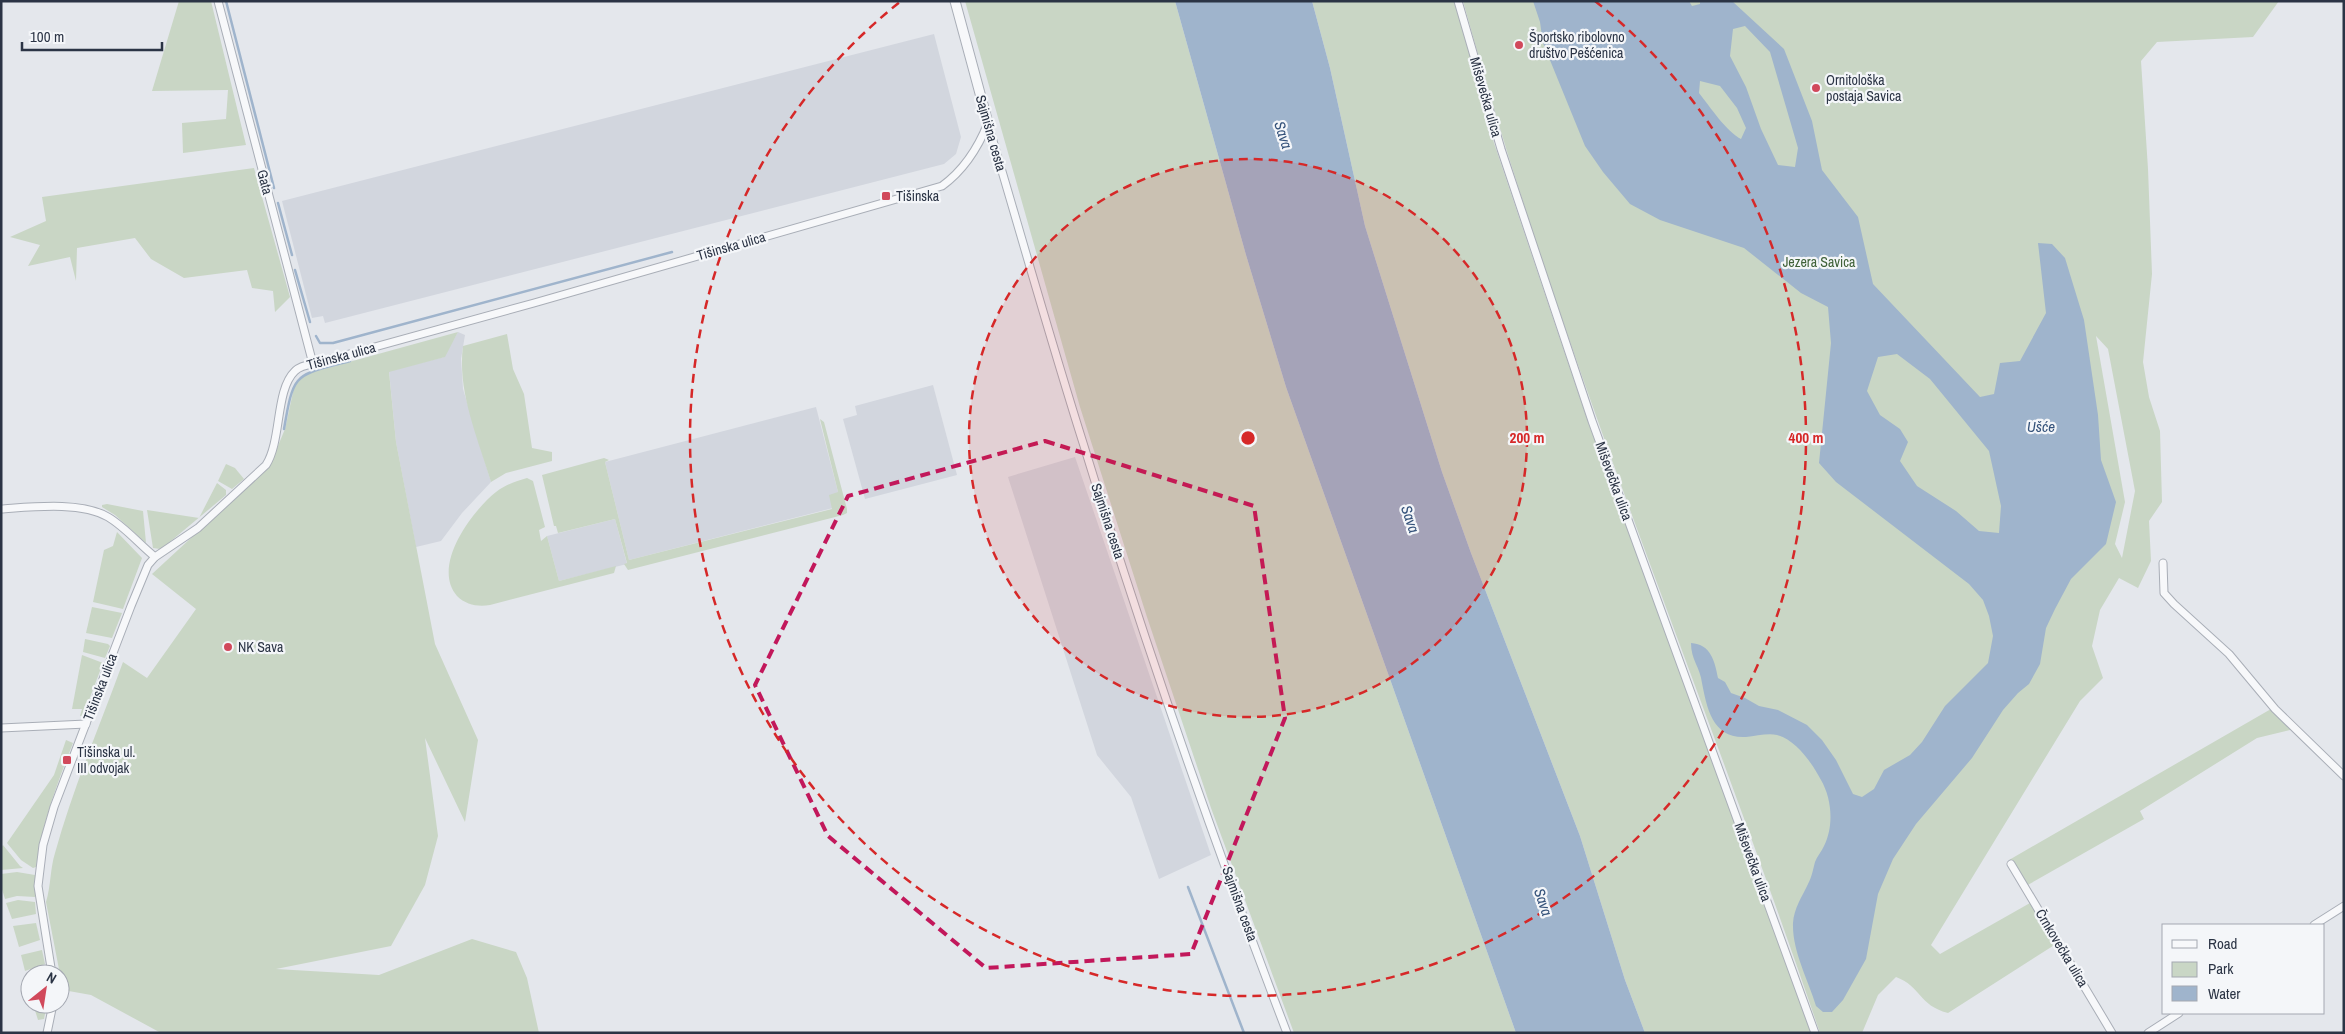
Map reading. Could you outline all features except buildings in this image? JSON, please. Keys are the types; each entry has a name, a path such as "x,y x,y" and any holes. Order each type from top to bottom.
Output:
{"street":[{"name":"Gata","path":"218,1 312,364"},
{"name":"Sajmišna cesta","path":"955,1 988,123 1084,446 1199,791 1286,1033"},
{"name":"Miševečka ulica","path":"1458,1 1501,148 1592,421 1815,1033"},
{"name":"Tišinska ulica","path":"50,964 38,886 43,845 54,807 130,606 148,565 155,557 198,528 266,465 274,450 288,379 299,368 942,186 956,177 965,165 981,140 988,123"},
{"path":"1,509 60,507 99,513 117,523 155,557"},
{"path":"2162,563 2164,593 2229,654 2275,709 2344,776"},
{"path":"1,728 86,724"},
{"name":"Črnkovečka ulica","path":"2010,864 2112,1033"},
{"path":"2316,924 2344,906"},
{"path":"47,1033 52,1014"},
{"path":"2148,1033 2177,1014"}],"highlighted area":[{"path":"1045,441 1254,506 1285,718 1191,954 986,968 828,836 755,685 848,496"}],"shaded area":[{"path":"934,34 961,137 956,154 944,164 325,323 323,316 312,318 282,201"},
{"path":"458,332 465,335 461,359 463,389 491,482 462,513 441,541 416,547 396,442 389,371 444,357"},
{"path":"933,385 957,475 865,499 843,419 857,415 855,406"},
{"path":"816,407 838,492 833,508 629,560 605,462"},
{"path":"1075,457 1211,855 1159,879 1131,797 1097,755 1008,477"},
{"path":"615,519 627,564 559,581 547,536"}],"green space":[{"path":"179,1 211,1 246,145 183,153 182,123 226,119 228,90 152,91"},
{"path":"965,1 1175,1 1246,255 1286,387 1516,1033 1294,1033 1211,808 1147,617 1080,407"},
{"path":"1312,1 1455,1 1494,143 1588,422 1813,1033 1645,1033 1625,980 1580,836 1471,553 1442,472 1365,226 1330,68"},
{"name":"Jezera Savica","path":"1463,1 2279,1 2253,37 2157,42 2141,61 2152,274 2143,362 2149,397 2160,431 2162,502 2149,521 2151,561 2138,588 2119,578 2100,610 2092,646 2103,678 2080,701 1931,945 1940,954 2030,903 2056,944 1948,1013 1938,1010 1925,1001 1911,986 1896,977 1878,995 1862,1033 1820,1033 1775,904 1587,391 1501,132","holes":["2096,336 2108,349 2135,491 2122,558 2115,544 2125,502"]},
{"path":"254,168 290,297 275,312 273,291 252,288 247,270 184,278 151,259 135,238 77,248 76,281 70,257 28,266 40,245 10,237 46,221 42,197"},
{"path":"458,332 445,357 389,372 396,442 435,644 478,740 465,822 425,738 438,836 425,885 391,946 276,969 379,975 472,939 516,952 527,978 539,1033 161,1033 91,995 70,991 70,964 58,964 46,902 53,859 87,757 123,662 147,678 196,609 152,574 270,465 285,429 295,383 308,373"},
{"path":"507,334 513,369 524,394 532,448 552,452 552,461 506,473 491,482 466,398 462,363 463,346"},
{"path":"820,419 824,422 847,509 847,513 843,515 628,570 624,564 627,563 615,519 558,533 556,526 554,526 542,475 604,458 609,460 605,462 629,560 832,509 829,495 838,492"},
{"path":"226,464 235,468 244,479 232,489 218,481"},
{"path":"527,478 533,481 545,527 539,530 541,541 547,536 559,581 616,566 614,573 490,605 481,606 468,603 457,596 450,584 449,570 458,540 476,512 496,492 503,487"},
{"path":"217,483 226,490 226,495 199,517"},
{"path":"107,504 143,511 146,543 115,515 102,507 102,505"},
{"path":"147,510 199,518 165,546 160,549 153,548"},
{"path":"117,532 142,558 123,609 93,602 104,550 113,546"},
{"path":"92,607 122,613 112,638 86,633"},
{"path":"85,639 108,644 110,646 105,658 83,652"},
{"path":"82,655 103,663 83,716 80,716 82,709 72,709"},
{"path":"2271,709 2294,729 2257,738 2140,811 2144,819 2026,886 2009,860"},
{"path":"66,740 73,743 51,804 42,835 36,867 33,868 21,860 7,843 54,775"},
{"path":"3,845 23,868 1,870 1,848"},
{"path":"17,872 35,875 35,897 17,896 5,899 1,886 1,874"},
{"path":"18,900 35,902 36,914 12,919 6,903"},
{"path":"36,923 40,940 19,947 13,926"},
{"path":"42,950 45,964 23,964 21,955"},
{"path":"36,1014 45,1014 44,1019 38,1020"}],"water":[{"name":"Sava","path":"1175,1 1312,1 1330,68 1365,226 1442,472 1471,553 1580,836 1625,980 1645,1033 1516,1033 1286,387 1246,255"},
{"name":"Ušće","path":"1533,1 1689,1 1692,6 1700,4 1700,1 1732,1 1784,49 1812,121 1822,170 1858,217 1873,284 1980,397 1994,394 2000,363 2020,361 2046,313 2038,243 2052,244 2065,258 2084,320 2098,415 2101,460 2116,502 2106,544 2071,579 2046,628 2040,664 2029,684 2003,710 1972,758 1916,824 1893,859 1878,894 1866,959 1843,1000 1832,1012 1823,1012 1816,1006 1798,954 1793,933 1793,923 1797,907 1815,862 1824,846 1829,830 1830,813 1825,787 1803,753 1784,738 1770,734 1746,737 1735,736 1719,728 1706,703 1701,677 1692,654 1691,643 1698,644 1708,650 1718,678 1725,682 1731,693 1759,706 1778,710 1807,725 1822,740 1836,760 1853,794 1862,797 1874,789 1884,770 1910,755 1922,742 1945,706 1988,663 1993,636 1989,616 1983,600 1969,584 1836,482 1819,463 1831,343 1828,307 1801,293 1744,248 1660,220 1630,204 1603,172 1585,146 1543,43 1540,22","holes":["1745,26 1770,52 1798,148 1795,167 1778,165 1761,129 1746,87 1730,56 1733,29","1700,81 1720,86 1737,108 1746,128 1741,139 1724,125 1699,93","1897,354 1930,379 1989,451 2001,506 1999,533 1979,531 1956,511 1917,486 1900,461 1908,442 1900,429 1880,415 1867,391 1878,357"]}],"waterway":[{"path":"226,1 274,188"},
{"path":"278,203 292,255"},
{"path":"316,336 320,343 333,343 672,252"},
{"path":"295,270 310,322"},
{"path":"284,429 291,396 300,379 317,370 350,361"},
{"path":"1188,887 1244,1033"}],"place":[{"name":"Športsko ribolovno društvo Pešćenica","path":"1519,45"},
{"name":"Ornitološka postaja Savica","path":"1816,88"},
{"name":"Tišinska","path":"886,196"},
{"name":"NK Sava","path":"228,647"},
{"name":"Tišinska ul. III odvojak","path":"67,760"}]}
